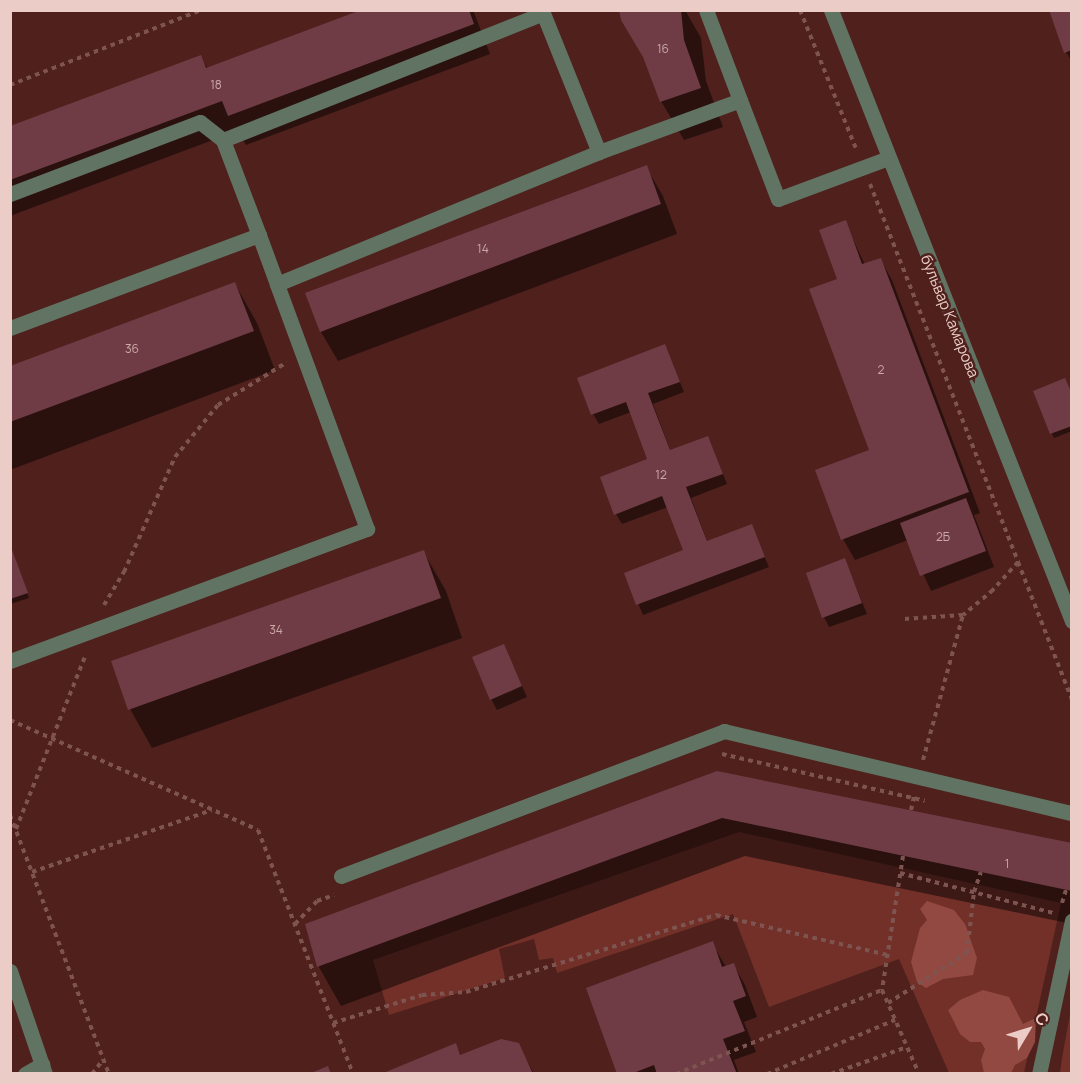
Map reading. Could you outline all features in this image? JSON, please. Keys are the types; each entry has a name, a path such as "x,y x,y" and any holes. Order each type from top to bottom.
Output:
{"street":[{"path":"706,10 778,200 888,158"},
{"name":"бульвар Камарова","path":"831,10 1071,621"},
{"path":"223,140 543,13 599,152"},
{"path":"277,284 599,152 740,100"},
{"path":"10,194 200,122 223,140 367,529 10,661"},
{"path":"10,328 259,235"},
{"path":"341,876 724,731 1071,813"},
{"path":"1039,1074 1066,917"},
{"path":"10,970 44,1069 25,1074"}],"path":[{"path":"10,84 201,10"},
{"path":"800,10 864,167 1071,700"},
{"path":"16,829 89,647 89,632 124,572 175,457 218,405 302,352"},
{"path":"918,777 963,615 993,590 1018,562"},
{"path":"904,619 963,615"},
{"path":"10,720 258,830 353,1074"},
{"path":"711,758 722,754 914,798"},
{"path":"32,872 212,810"},
{"path":"10,815 109,1074"},
{"path":"903,856 882,990 919,1074"},
{"path":"888,1003 967,953 974,892 981,872"},
{"path":"900,873 1066,917"},
{"path":"1062,906 1066,890"},
{"path":"295,924 317,901 339,893"},
{"path":"333,1023 422,995 466,992 716,915 888,955"},
{"path":"676,1074 882,990"},
{"path":"767,1074 895,1020"},
{"path":"831,1074 907,1047"},
{"path":"92,1074 104,1059"}],"shaded area":[{"path":"739,832 1061,903 1024,1073 949,1073 899,959 769,1007 733,914 557,973 553,958 539,960 534,939 499,949 505,978 389,1015 373,960"},
{"path":"927,901 954,910 965,924 977,958 973,975 943,979 926,988 917,982 911,962 920,928 927,920 920,909"},
{"path":"983,990 1009,997 1023,1024 1036,1018 1035,1042 1027,1058 1015,1065 1011,1073 984,1073 981,1060 985,1049 981,1042 970,1042 960,1034 948,1010 960,1000"},
{"path":"1071,1009 1071,1073 1060,1073 1062,1058"}],"building":[{"path":"361,10 469,10 474,24 228,116 222,101 10,180 10,126 201,55 206,68"},
{"path":"619,10 681,10 684,40 701,88 660,102 643,57 621,20"},
{"path":"1049,10 1072,10 1072,50 1064,53"},
{"path":"647,165 661,204 320,332 305,293"},
{"path":"846,220 862,264 881,258 969,492 841,540 815,470 869,450 809,289 837,279 819,230"},
{"path":"235,282 254,331 10,422 10,366"},
{"path":"665,344 680,382 648,393 670,450 708,436 723,474 686,487 707,541 752,524 765,557 636,605 624,573 683,550 662,496 614,515 600,477 647,459 626,402 591,415 577,378"},
{"path":"1065,378 1072,394 1072,426 1050,434 1033,391"},
{"path":"966,498 986,551 920,576 900,523"},
{"path":"10,544 28,593 10,599"},
{"path":"424,550 441,598 128,710 111,661"},
{"path":"845,558 862,603 822,618 806,573"},
{"path":"504,644 522,686 490,700 472,657"},
{"path":"717,771 1072,843 1072,891 722,818 317,967 305,924"},
{"path":"713,941 722,967 734,963 746,996 733,1001 745,1031 723,1039 737,1074 657,1074 654,1065 631,1074 617,1074 586,988"},
{"path":"501,1039 519,1043 533,1074 381,1074 456,1043 460,1055"},
{"path":"328,1066 331,1074 311,1074 311,1073"}]}
